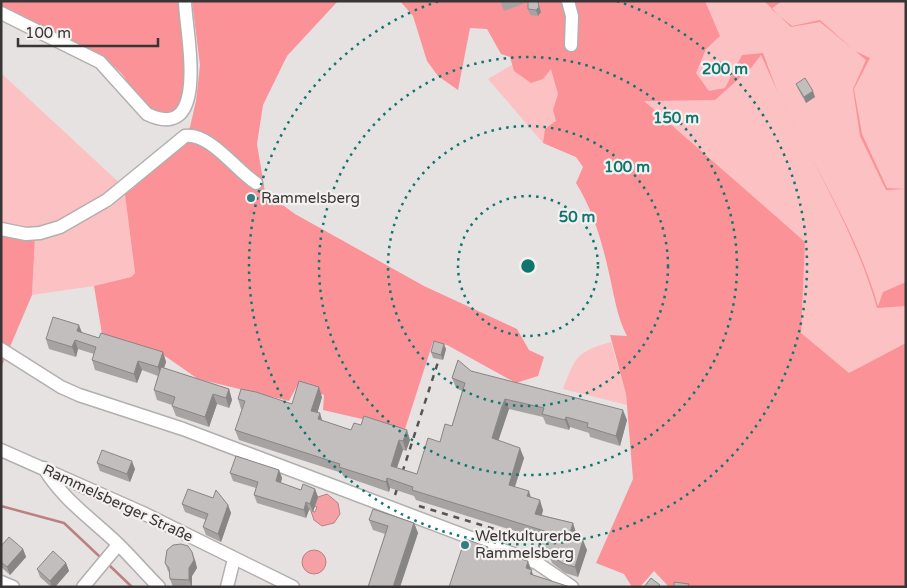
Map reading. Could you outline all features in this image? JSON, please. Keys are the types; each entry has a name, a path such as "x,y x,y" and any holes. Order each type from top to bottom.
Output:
{"street":[{"path":"1,12 100,62 147,114 156,119 171,119 179,114 186,104 191,86 185,1"},
{"path":"568,1 572,16 571,45"},
{"path":"171,119 185,136"},
{"path":"1,229 26,234 40,233 60,227 107,200 185,136 198,137 216,148 243,174 256,183"},
{"path":"1,349 61,387 79,395 183,429 537,563 572,587"},
{"name":"Rammelsberger Straße","path":"1,450 143,513 294,587"},
{"path":"44,468 51,480 70,501 118,545 159,587"},
{"path":"83,587 118,545"},
{"path":"227,587 234,559"},
{"path":"1,582 13,587"}],"shaded area":[{"path":"1,1 181,1 187,85 180,107 168,114 153,113 141,101 122,74 102,55 1,5"},
{"path":"192,1 338,1 287,56 263,105 257,144 265,192 295,214 424,286 517,329 529,350 544,357 538,376 516,383 447,345 433,342 405,429 323,410 324,395 297,386 289,401 198,379 165,356 102,334 94,286 131,277 135,273 124,187 131,190 182,145 190,127 196,101 200,65"},
{"path":"400,1 705,1 720,36 706,49 696,73 709,91 725,88 742,55 763,53 780,96 835,202 859,253 878,306 883,292 906,282 906,306 877,308 866,275 839,211 775,87 761,55 751,68 715,100 644,101 805,242 801,333 849,373 906,343 906,587 669,587 654,571 640,587 632,587 624,574 596,563 633,479 626,394 610,335 627,336 618,314 596,226 576,183 583,167 576,157 543,143 545,129 556,121 553,110 558,94 551,69 543,79 531,83 514,71 510,57 501,54 487,29 470,28 458,90 438,76 427,61 413,16"},
{"path":"575,1 906,1 906,587"},
{"path":"764,1 782,1 772,8"},
{"path":"779,16 792,26 820,20 854,50 820,22 791,27"},
{"path":"547,44 576,157 543,143 488,79"},
{"path":"855,51 870,58 854,89 862,134 887,188 906,189 886,190 860,136 853,89 866,60"},
{"path":"1,73 124,187 135,273 131,277 94,286 32,295 35,237 1,230"},
{"path":"1,234 35,237 32,295 1,368"},
{"path":"611,342 626,394 627,405 563,389 574,362 584,352"},
{"path":"327,494 338,503 340,514 334,523 322,526 314,520 311,511 315,512 317,507 314,506 318,497"},
{"path":"314,550 322,554 326,562 322,570 314,574 306,570 302,562 306,554"}],"building":[{"path":"528,1 538,2 539,7 536,10 528,9"},
{"path":"805,78 813,91 804,97 796,84"},
{"path":"53,317 79,325 77,331 99,338 101,333 163,352 158,367 138,361 134,374 92,360 96,347 75,340 72,347 46,339"},
{"path":"434,341 444,344 441,355 431,352"},
{"path":"458,360 471,371 623,410 616,436 587,427 588,423 566,417 565,420 542,414 544,408 505,399 492,438 520,448 509,485 529,491 527,496 540,500 535,514 573,523 569,536 583,540 575,567 562,563 548,553 550,549 538,546 551,533 412,490 413,487 387,478 386,482 339,467 340,464 235,430 245,401 238,399 241,389 292,404 299,381 319,387 311,411 320,413 318,419 351,430 354,423 361,425 364,416 407,430 403,441 399,440 391,466 417,474 428,438 440,442 445,424 452,426 465,383 452,378"},
{"path":"161,367 229,389 226,398 213,394 205,417 172,406 175,397 154,390"},
{"path":"102,450 132,461 127,474 97,463"},
{"path":"236,456 279,470 276,481 301,490 303,484 315,489 310,504 306,502 304,510 254,495 258,482 230,473"},
{"path":"188,489 213,498 216,490 228,505 218,534 203,527 208,514 182,504"},
{"path":"373,509 414,523 393,587 368,587 388,526 369,520"},
{"path":"9,537 23,549 7,567 1,562 1,546"},
{"path":"465,539 488,547 487,549 528,561 526,568 532,570 530,574 570,587 449,587"},
{"path":"181,544 188,546 194,560 189,568 189,580 170,579 169,568 165,563 167,550 173,545"},
{"path":"53,551 66,563 50,581 37,569"},
{"path":"651,578 660,585 658,587 644,587"},
{"path":"674,582 689,584 688,587 674,587"}],"waterway":[{"path":"1,506 64,523 99,556"},
{"path":"110,566 132,587"}],"railway":[{"path":"395,495 439,359"},
{"path":"419,506 514,535 525,535"}],"place":[{"name":"Rammelsberg","path":"251,198"},
{"name":"Weltkulturerbe Rammelsberg","path":"465,545"}]}
